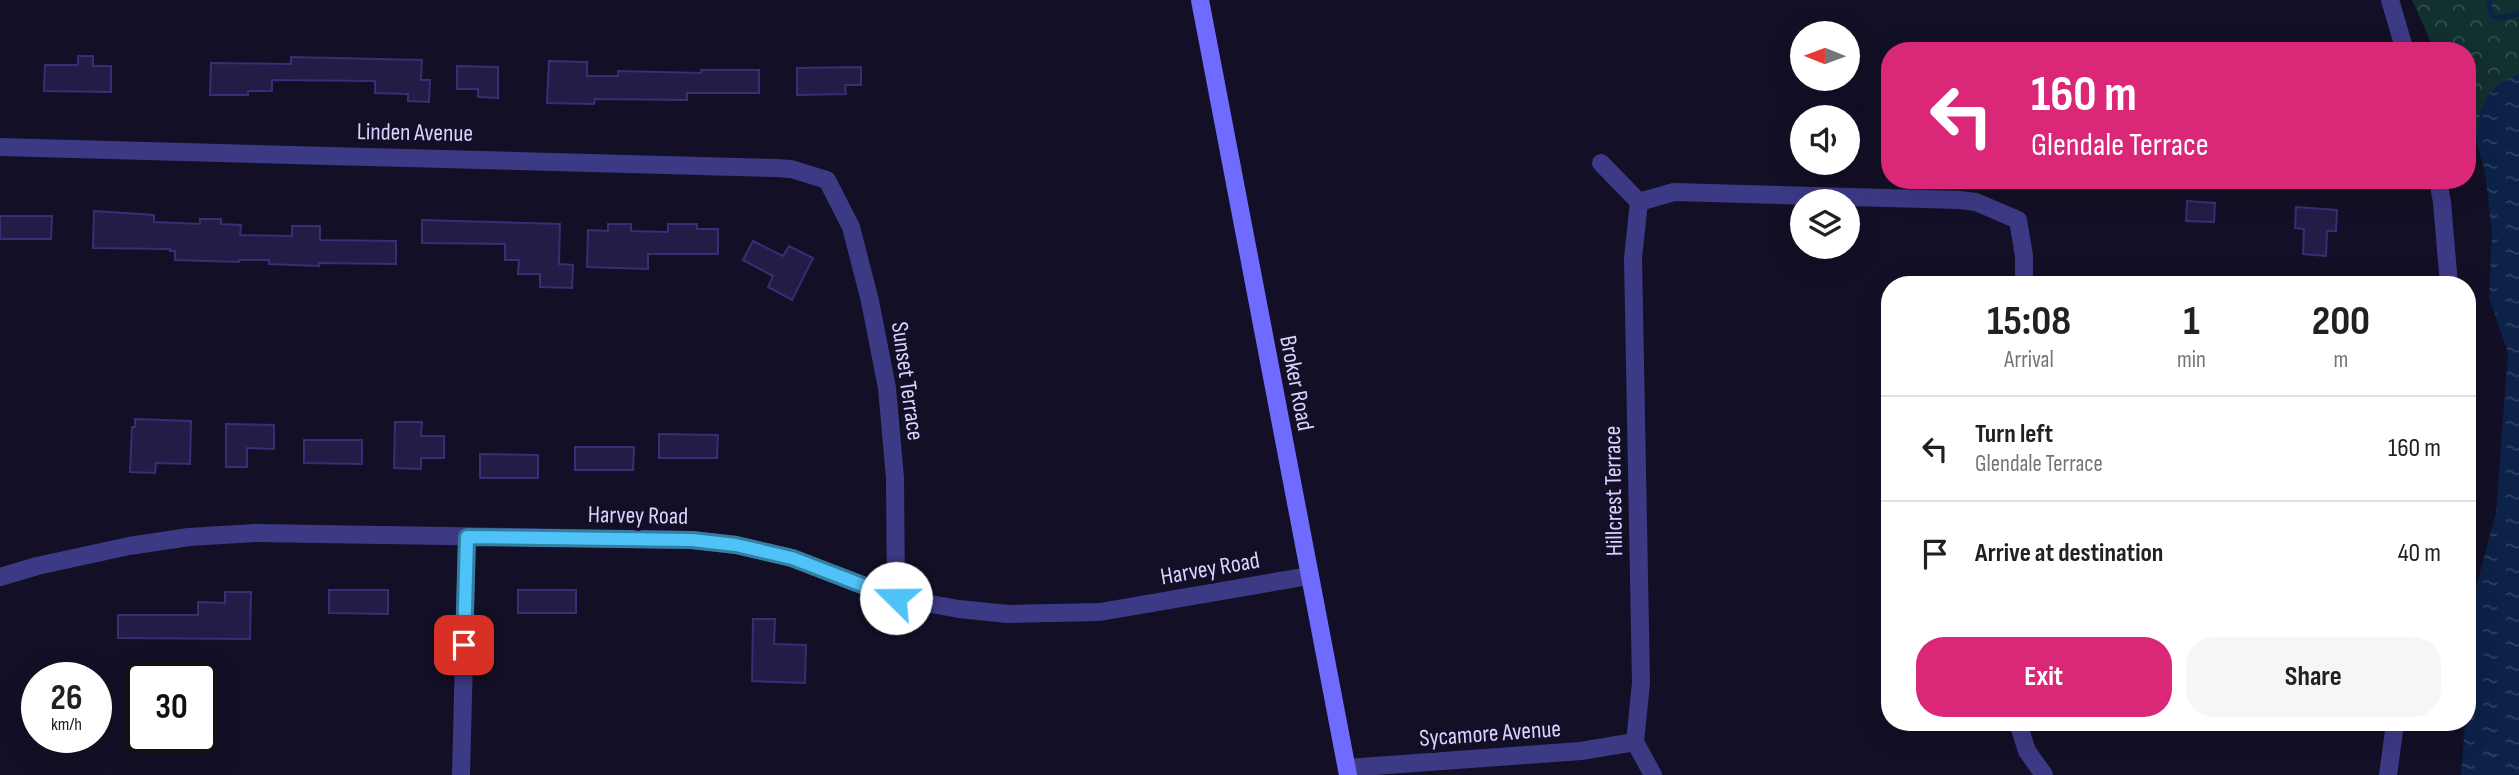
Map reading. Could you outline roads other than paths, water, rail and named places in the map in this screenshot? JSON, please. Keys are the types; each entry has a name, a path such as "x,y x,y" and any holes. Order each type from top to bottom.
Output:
{"street":[{"name":"Broker Road","path":"1199,0 1348,772"},
{"path":"2390,0 2402,42"},
{"name":"Linden Avenue","path":"0,147 775,167 827,180"},
{"path":"1601,163 1639,202 1674,192 1976,202 2018,220 2024,276"},
{"name":"Sunset Terrace","path":"827,180 851,227 870,301 887,388 895,478 896,598"},
{"path":"2439,189 2448,276"},
{"name":"Hillcrest Terrace","path":"1635,742 1641,683 1633,258 1639,202"},
{"name":"Harvey Road","path":"1,571 189,537 255,533 692,540 736,545 792,558 896,598 1008,614 1100,612 1309,576"},
{"path":"461,775 467,537"},
{"path":"2021,731 2027,751 2044,775"},
{"path":"2388,775 2394,731"},
{"path":"1635,742 1653,775"},
{"name":"Sycamore Avenue","path":"1348,772 1581,751 1635,742"}],"water":[{"path":"2519,74 2519,775 2461,775 2464,731 2476,731 2476,587 2496,513 2508,352 2489,298 2492,232 2485,172 2476,140 2480,113 2489,93 2504,81"}],"waterway":[{"path":"2491,0 2489,6 2492,16 2502,18 2519,14"}]}
